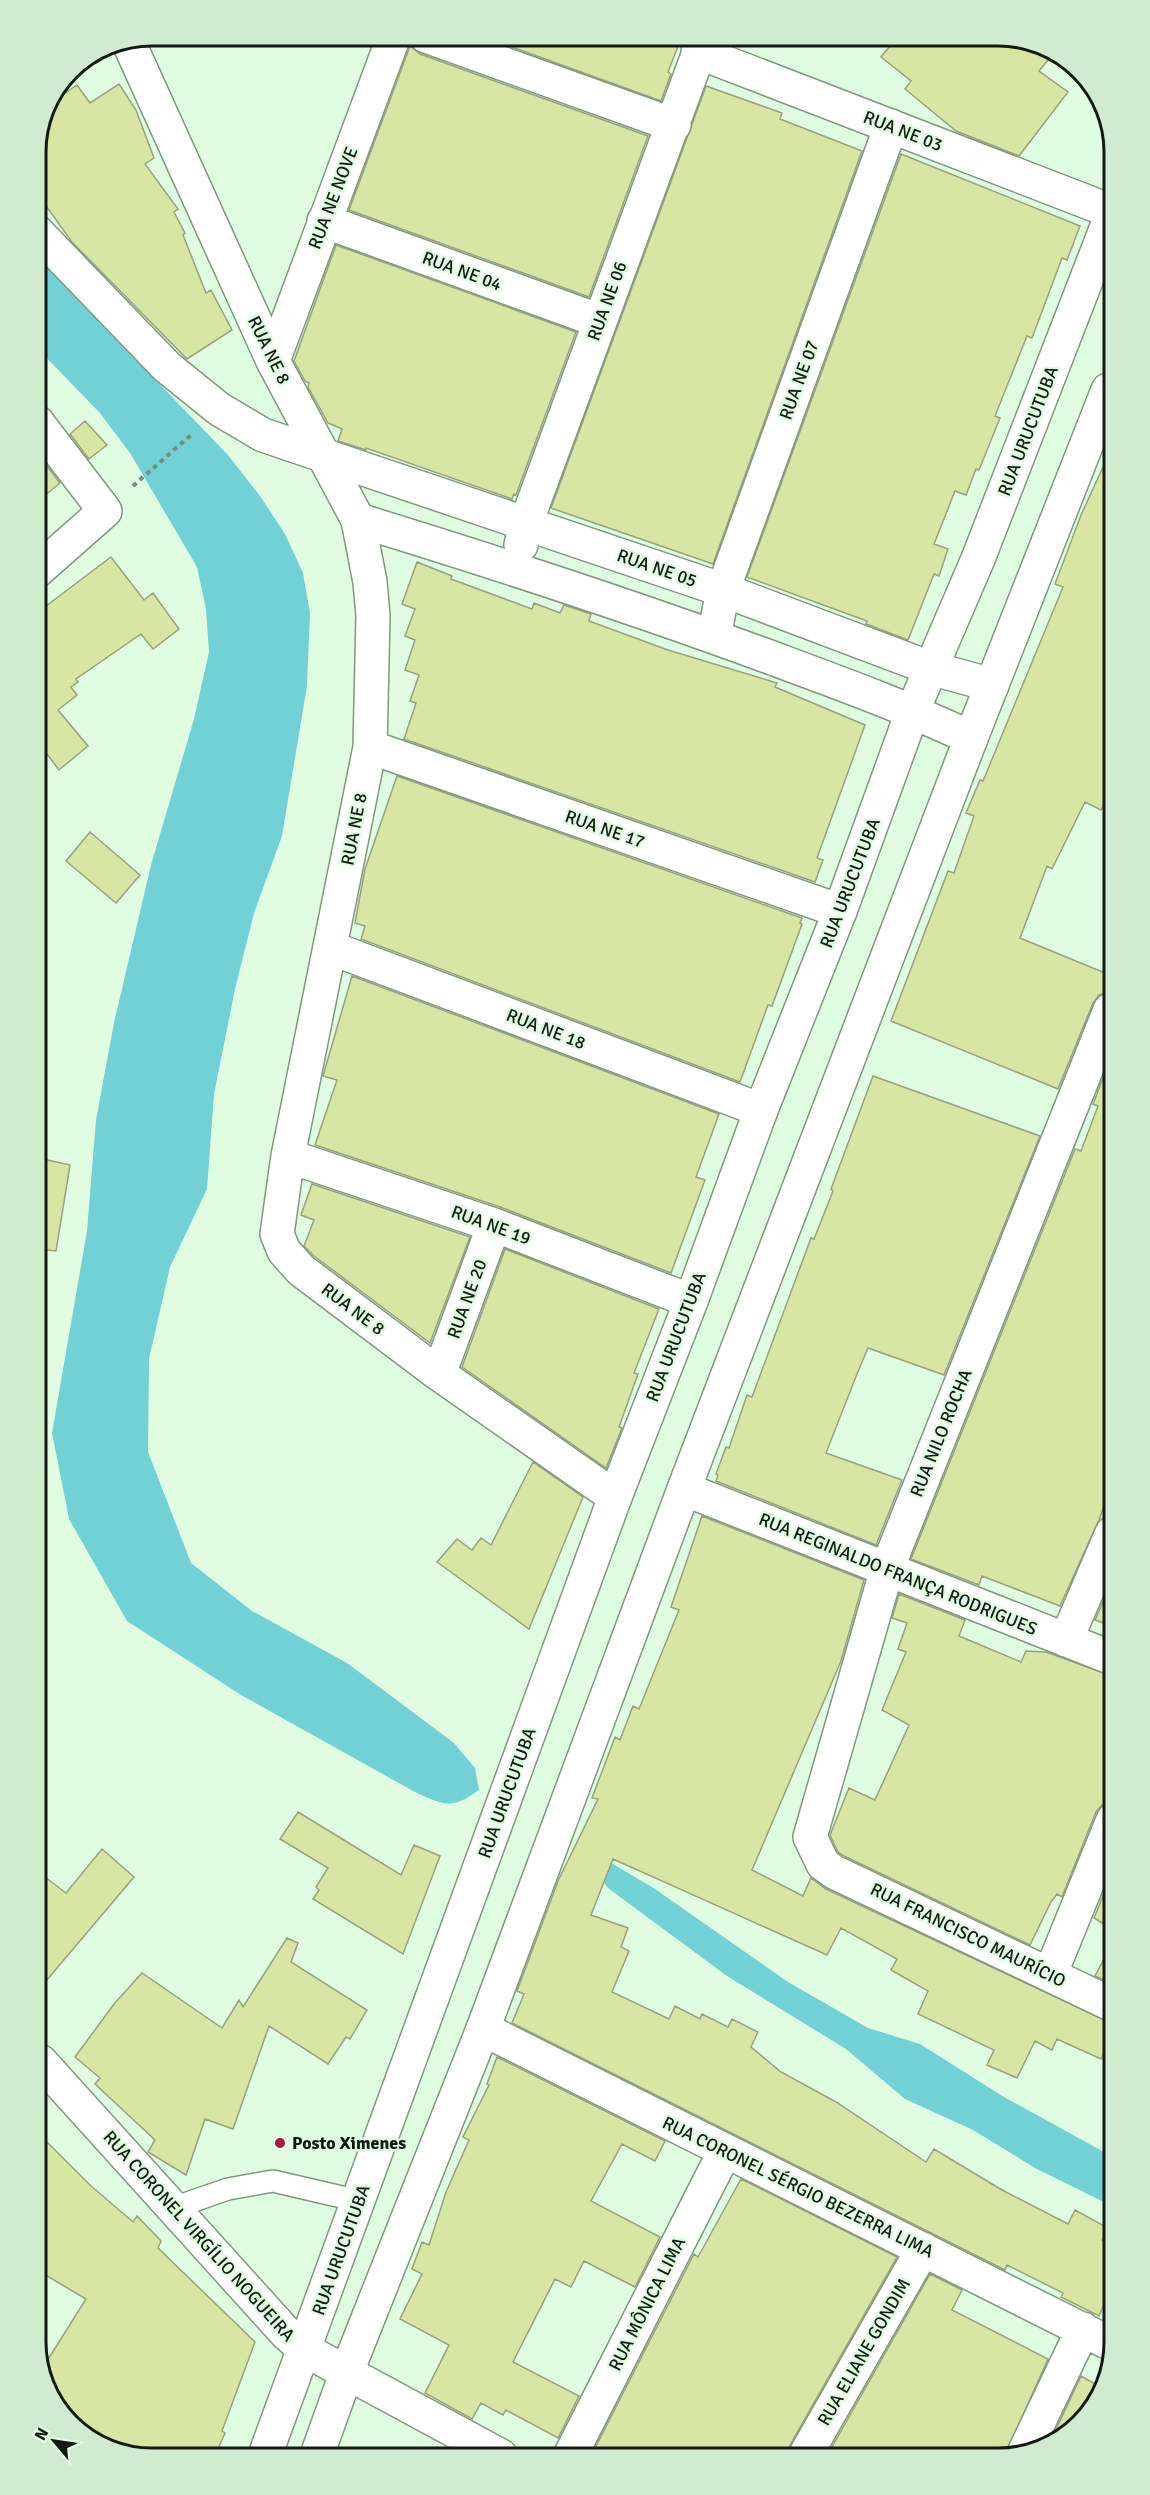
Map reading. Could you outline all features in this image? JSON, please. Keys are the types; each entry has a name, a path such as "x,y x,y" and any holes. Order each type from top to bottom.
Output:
{"street":[{"name":"RUA NE NOVE","path":"273,361 390,46"},
{"path":"455,46 674,125"},
{"name":"RUA NE 06","path":"515,568 526,524 701,47"},
{"name":"RUA NE 03","path":"708,47 891,126 1104,208"},
{"name":"RUA NE 8","path":"132,49 273,361 358,520 369,573 374,616 370,747 288,1156 277,1234 284,1251 301,1270 439,1374 615,1497"},
{"name":"RUA NE 07","path":"714,637 723,590 891,126"},
{"name":"RUA NE 04","path":"324,221 600,321"},
{"name":"RUA URUCUTUBA","path":"268,2448 615,1497 761,1110 840,911 913,710 978,559 1104,234"},
{"name":"RUA NE 05","path":"47,242 167,367 219,410 263,435 723,590 930,668 992,685"},
{"path":"320,2448 346,2374 483,2029 684,1489 971,738 1104,400"},
{"path":"47,432 115,502 47,562"},
{"path":"358,520 515,568 714,637 913,710 971,738"},
{"name":"RUA NE 17","path":"370,747 840,911"},
{"name":"RUA NE 18","path":"331,948 761,1110"},
{"name":"RUA NILO ROCHA","path":"823,1864 810,1837 887,1569 1104,1025"},
{"name":"RUA NE 19","path":"288,1156 495,1225 691,1300"},
{"name":"RUA NE 20","path":"439,1374 495,1225"},
{"name":"RUA REGINALDO FRANÇA RODRIGUES","path":"684,1489 1104,1655"},
{"path":"1066,1641 1104,1552"},
{"path":"1050,1975 1104,1842"},
{"name":"RUA FRANCISCO MAURÍCIO","path":"823,1864 1104,2001"},
{"name":"RUA CORONEL SÉRGIO BEZERRA LIMA","path":"483,2029 1104,2340"},
{"name":"RUA CORONEL VIRGÍLIO NOGUEIRA","path":"46,2068 286,2333 305,2350 486,2448"},
{"name":"RUA MÔNICA LIMA","path":"574,2448 725,2151"},
{"name":"RUA ELIANE GONDIM","path":"809,2448 923,2249"},
{"path":"1028,2444 1083,2329"}],"lane":[{"path":"173,2208 228,2189 273,2181 359,2201"}],"path":[{"path":"115,502 196,430"}],"water":[{"path":"47,267 228,455 260,496 285,534 303,573 310,613 307,686 282,836 254,913 235,989 214,1094 207,1189 170,1267 149,1359 148,1452 191,1563 252,1611 347,1663 454,1743 475,1768 479,1790 462,1801 440,1802 415,1792 241,1695 127,1621 69,1519 52,1433 87,1231 96,1120 114,1023 151,865 194,719 209,652 206,609 197,567 130,453 100,413 47,358"},
{"path":"608,1861 655,1889 788,1982 868,2028 920,2044 1004,2097 1104,2152 1104,2202 1035,2168 973,2130 905,2099 846,2049 727,1976 608,1888 594,1870"}],"building":[{"path":"410,46 420,54 648,136 589,297 349,210"},
{"path":"511,46 678,47 668,72 671,74 661,101"},
{"path":"889,47 1018,49 1049,59 1039,71 1068,92 1019,156 956,131 905,89 911,81 881,57"},
{"path":"119,84 136,110 154,158 145,164 178,209 174,212 185,233 183,235 206,293 211,290 232,330 187,359 72,242 47,207 47,145 52,118 63,94 77,85 90,103"},
{"path":"706,86 782,113 780,119 862,151 713,564 551,508"},
{"path":"901,154 1080,226 1067,260 1062,258 1032,338 1027,336 995,416 1000,418 979,470 976,469 966,495 955,491 934,544 948,549 939,576 934,574 908,640 866,624 867,621 747,577"},
{"path":"336,245 576,332 516,495 514,494 512,499 366,448 366,450 338,441 342,429 328,423 308,387 309,383 305,381 294,361"},
{"path":"85,421 107,445 89,459 70,434"},
{"path":"1104,465 1104,804 1101,810 1085,802 1052,869 1047,866 1020,938 1104,973 1104,994 1099,995 1093,1003 1058,1089 891,1021 948,871 954,873 974,816 966,813 980,780 983,781 1063,587 1055,584 1081,515"},
{"path":"47,466 60,483 47,494"},
{"path":"111,557 144,600 153,593 179,629 153,649 141,634 76,679 78,682 71,687 77,695 58,710 88,746 59,770 47,754 47,605"},
{"path":"417,562 452,576 451,579 532,609 534,603 560,613 564,605 591,614 589,621 668,650 777,683 775,687 865,725 817,858 823,860 815,882 404,739 416,703 410,701 419,675 405,670 415,640 405,636 415,609 402,604"},
{"path":"397,776 802,918 800,923 802,924 772,1006 768,1005 740,1082 361,939 365,926 355,923 365,869"},
{"path":"90,832 140,875 116,903 66,861"},
{"path":"352,976 719,1114 696,1177 705,1180 671,1273 500,1207 315,1145 337,1080 323,1076"},
{"path":"873,1076 1040,1136 944,1375 868,1348 857,1374 826,1453 902,1480 876,1545 716,1481 718,1475 716,1474 726,1447 729,1448 747,1395 752,1397 811,1238 814,1239 833,1191 831,1189"},
{"path":"1104,1076 1104,1506 1060,1606 982,1576 979,1585 911,1559 1075,1149 1081,1151 1098,1106 1093,1104"},
{"path":"47,1160 70,1165 56,1251 46,1250"},
{"path":"312,1184 470,1237 430,1343 314,1256 304,1246 314,1220 301,1215"},
{"path":"505,1249 659,1309 634,1373 638,1374 619,1427 622,1428 606,1468 462,1367"},
{"path":"533,1462 583,1497 529,1629 437,1562 457,1539 472,1550 481,1538 491,1545"},
{"path":"702,1516 864,1580 841,1661 752,1870 803,1896 811,1878 826,1889 1104,2020 1104,2053 1101,2059 1057,2039 1052,2050 1035,2041 1017,2078 987,2065 994,2050 918,2014 928,1991 891,1970 897,1959 841,1928 827,1955 613,1859 591,1915 628,1928 621,1947 629,1951 612,1992 669,2019 675,2006 700,2019 702,2014 728,2027 732,2019 758,2032 751,2047 781,2072 836,2102 926,2162 934,2149 1002,2190 1068,2224 1075,2210 1104,2226 1102,2240 1104,2241 1104,2304 1099,2316 1061,2297 1063,2293 1007,2265 1005,2270 512,2023 524,1994 517,1991 558,1881 598,1799 592,1798 615,1737 620,1740 633,1706 639,1709 679,1610 671,1607"},
{"path":"899,1594 965,1620 959,1636 1021,1662 1026,1651 1046,1652 1104,1673 1104,1804 1096,1812 1062,1897 1057,1894 1051,1902 1030,1945 844,1856 838,1852 830,1835 849,1788 875,1800 909,1725 882,1710 906,1652 898,1649 907,1623 892,1618"},
{"path":"1104,1599 1104,1623 1095,1620"},
{"path":"298,1812 401,1875 414,1845 440,1856 403,1954 313,1899 319,1890 316,1887 328,1868 280,1839"},
{"path":"102,1849 134,1877 46,1981 46,1878 66,1893"},
{"path":"1104,1893 1104,1924 1094,1918"},
{"path":"287,1938 298,1943 291,1962 367,2010 350,2039 346,2037 328,2064 269,2026 233,2129 205,2119 186,2175 148,2152 155,2140 95,2084 100,2078 75,2057 114,2004 142,1973 222,2028 239,2000 243,2007"},
{"path":"1104,1959 1104,1980 1095,1976"},
{"path":"497,2057 665,2141 655,2161 622,2144 591,2201 660,2237 635,2287 584,2261 571,2287 555,2279 513,2362 579,2396 558,2438 506,2410 503,2415 481,2403 472,2419 425,2393 449,2345 400,2319 422,2274 412,2269 422,2242 429,2245 446,2192 469,2140 463,2137 489,2085 487,2084"},
{"path":"46,2141 90,2185 133,2222 137,2216 161,2241 158,2248 255,2342 222,2431 225,2433 218,2448 138,2448 99,2434 84,2424 84,2411 72,2411 64,2402 52,2377 48,2359 86,2299 46,2275"},
{"path":"741,2179 897,2257 789,2448 595,2448 694,2254 698,2257"},
{"path":"930,2274 962,2290 952,2310 1048,2359 1008,2448 831,2448"},
{"path":"1081,2376 1095,2384 1073,2418 1054,2432"}],"place":[{"name":"Posto Ximenes","path":"280,2143"}]}
